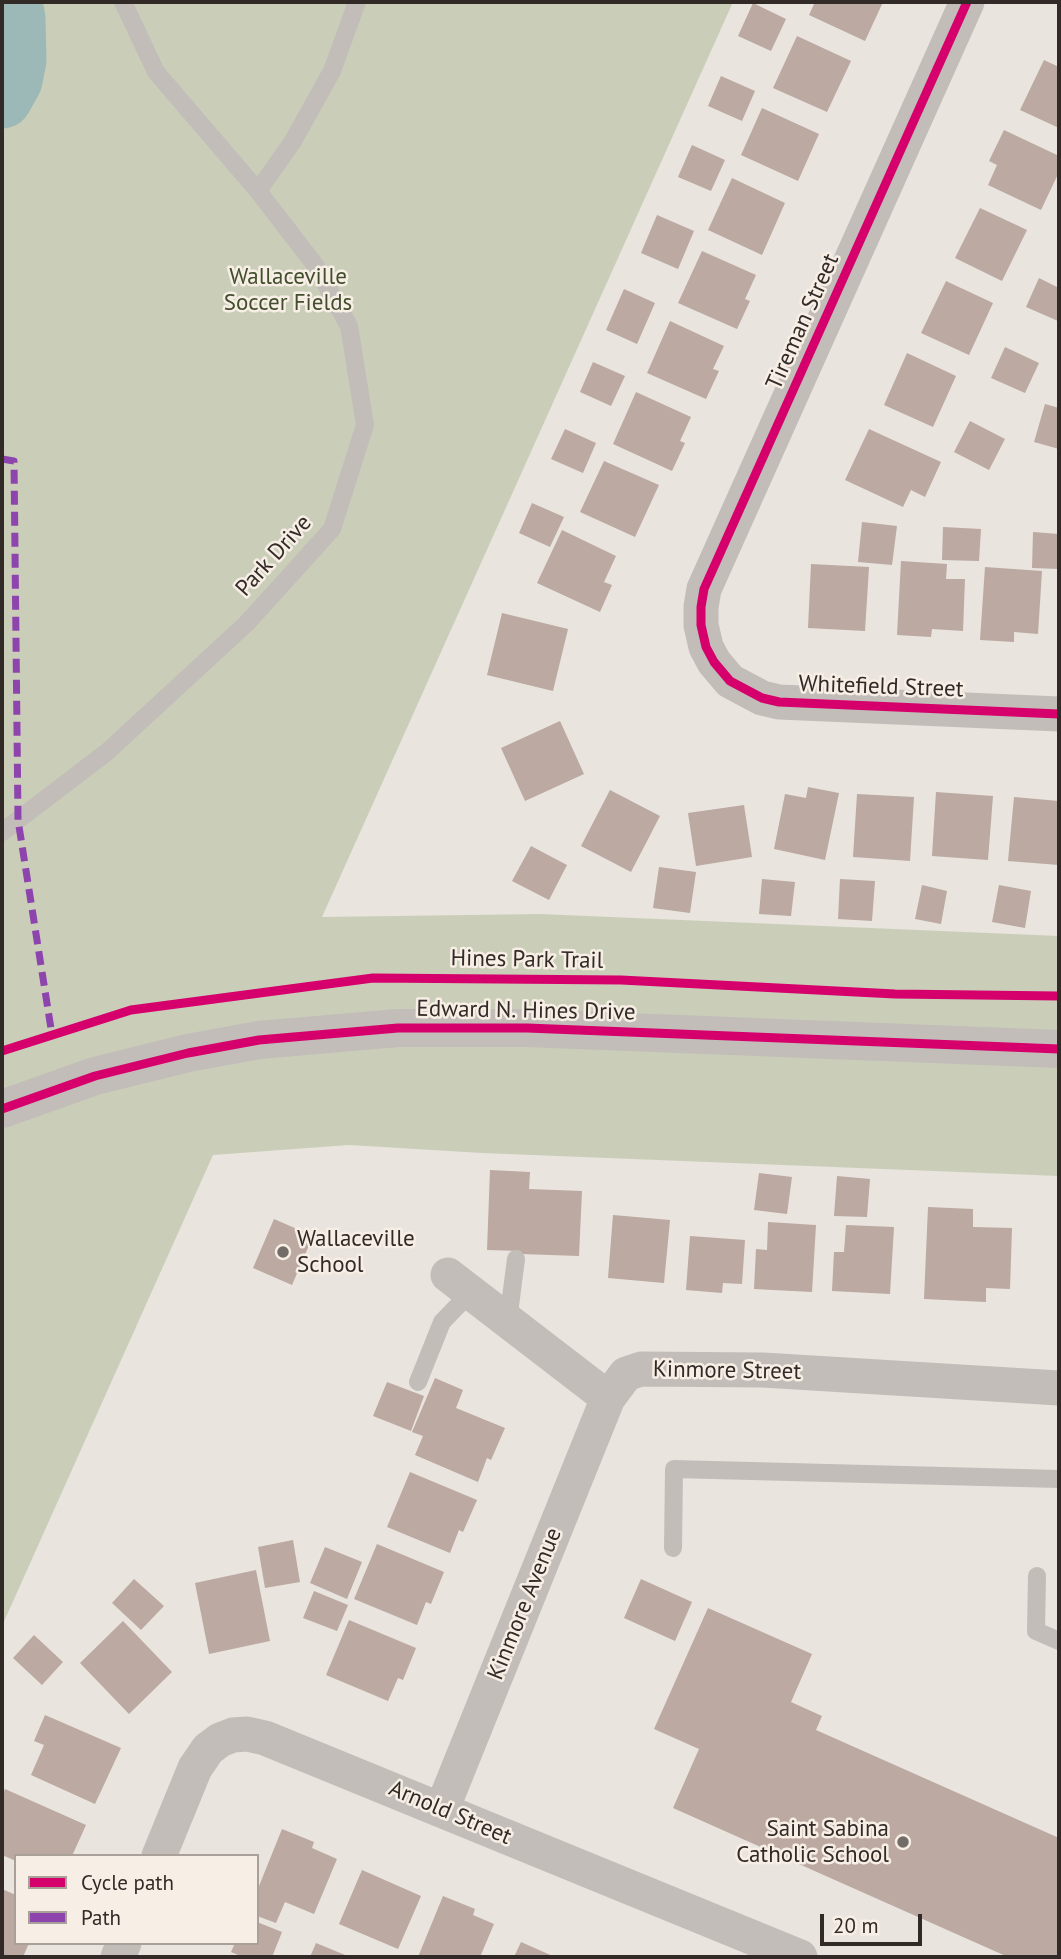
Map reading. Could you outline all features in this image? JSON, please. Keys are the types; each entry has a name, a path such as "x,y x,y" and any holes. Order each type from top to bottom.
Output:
{"street":[{"name":"Tireman Street","path":"714,662 706,647 701,625 704,589 967,2"},
{"name":"Whitefield Street","path":"714,662 730,681 745,691 779,702 1059,714"},
{"name":"Edward N. Hines Drive","path":"2,1109 95,1076 188,1053 259,1040 398,1028 527,1028 1059,1049"},
{"path":"459,1283 608,1398"},
{"name":"Kinmore Street","path":"608,1398 626,1374 641,1369 763,1370 1059,1388"},
{"name":"Kinmore Avenue","path":"442,1809 608,1398"},
{"name":"Arnold Street","path":"160,1854 195,1768 208,1749 233,1735 247,1734 265,1738 442,1809 800,1957"}],"lane":[{"name":"Park Drive","path":"2,832 107,752 247,623 332,529 365,425 349,326 315,265 258,191 156,72 123,2"},
{"path":"258,191 293,141 332,71 357,2"},
{"path":"508,1321 516,1259"},
{"path":"418,1382 459,1283"},
{"path":"673,1548 674,1469 1059,1479"},
{"path":"1037,1576 1036,1631 1059,1641"}],"green space":[{"name":"Wallaceville Soccer Fields","path":"2,2 733,2 322,917 540,914 1059,936 1059,1176 482,1153 349,1145 213,1155 2,1626"}],"building":[{"path":"815,2 883,2 865,41 809,15"},
{"path":"753,3 786,19 771,51 738,36"},
{"path":"797,36 851,61 827,112 773,88"},
{"path":"1044,60 1059,67 1059,128 1020,110"},
{"path":"721,76 755,91 742,121 708,106"},
{"path":"762,108 819,134 798,181 741,155"},
{"path":"1004,130 1059,156 1059,172 1041,210 988,185 997,165 989,161"},
{"path":"692,145 725,160 711,191 678,177"},
{"path":"732,178 785,203 762,255 708,230"},
{"path":"980,208 1027,230 1002,281 955,258"},
{"path":"657,215 694,231 678,269 641,253"},
{"path":"702,251 756,275 745,299 750,301 737,329 678,303"},
{"path":"1039,278 1059,288 1058,321 1026,307"},
{"path":"946,281 993,303 969,355 921,333"},
{"path":"624,289 655,303 637,344 606,330"},
{"path":"670,321 724,346 713,369 719,371 706,399 647,373"},
{"path":"1005,347 1039,363 1025,393 991,378"},
{"path":"907,353 956,376 933,427 884,405"},
{"path":"593,362 625,376 611,406 580,392"},
{"path":"636,392 691,417 680,441 685,443 672,471 613,444"},
{"path":"1045,404 1059,408 1059,449 1034,442"},
{"path":"970,421 1005,439 989,470 954,452"},
{"path":"565,429 596,443 583,473 551,459"},
{"path":"869,429 941,462 925,497 911,490 903,507 845,480"},
{"path":"604,461 659,485 635,537 580,512"},
{"path":"532,503 564,517 550,547 519,533"},
{"path":"862,522 897,526 892,565 858,562"},
{"path":"943,527 981,529 979,561 942,560"},
{"path":"562,530 616,556 604,582 612,585 600,612 537,583"},
{"path":"1033,532 1059,534 1059,569 1032,568"},
{"path":"901,561 947,564 946,579 965,579 963,631 932,629 931,637 897,635"},
{"path":"811,564 869,567 865,631 808,628"},
{"path":"985,567 1042,571 1038,634 1014,632 1014,642 980,640"},
{"path":"502,613 568,629 553,691 487,675"},
{"path":"560,721 584,774 525,801 501,748"},
{"path":"808,787 839,793 825,860 774,849 785,794 806,798"},
{"path":"610,790 660,816 631,872 581,846"},
{"path":"936,792 993,796 988,860 932,856"},
{"path":"857,794 914,797 910,861 853,857"},
{"path":"1014,797 1059,801 1059,865 1008,861"},
{"path":"744,805 752,857 696,866 688,813"},
{"path":"531,846 567,865 549,900 512,881"},
{"path":"659,867 696,872 690,913 653,908"},
{"path":"762,879 795,882 791,916 759,914"},
{"path":"840,879 875,881 872,921 838,919"},
{"path":"922,885 947,891 941,924 915,919"},
{"path":"999,885 1031,891 1025,928 992,922"},
{"path":"490,1170 530,1172 529,1189 582,1191 579,1256 487,1250"},
{"path":"759,1173 792,1177 787,1214 754,1210"},
{"path":"837,1176 870,1179 867,1217 834,1216"},
{"path":"928,1207 973,1209 973,1227 1012,1228 1010,1289 986,1288 986,1302 924,1299"},
{"path":"613,1215 670,1220 664,1283 608,1278"},
{"name":"Wallaceville School","path":"274,1219 313,1236 292,1285 253,1268"},
{"path":"768,1222 816,1225 812,1292 754,1289 756,1249 767,1250"},
{"path":"846,1225 894,1227 890,1294 832,1291 834,1252 844,1252"},
{"path":"690,1236 745,1240 742,1284 723,1283 722,1293 686,1290"},
{"path":"435,1378 463,1390 456,1408 505,1428 491,1460 487,1458 478,1482 415,1455 423,1436 412,1432"},
{"path":"387,1382 424,1396 411,1431 373,1416"},
{"path":"410,1472 477,1500 463,1532 459,1530 450,1553 387,1527"},
{"path":"293,1540 300,1582 265,1588 258,1547"},
{"path":"377,1544 444,1572 431,1604 426,1602 417,1625 354,1599"},
{"path":"325,1547 362,1562 347,1599 310,1583"},
{"path":"256,1570 270,1641 209,1654 195,1583"},
{"path":"134,1579 164,1606 141,1630 112,1603"},
{"path":"641,1579 692,1602 675,1641 624,1618"},
{"path":"314,1591 348,1605 337,1631 303,1618"},
{"path":"708,1608 812,1654 791,1702 822,1716 816,1730 1059,1838 1059,1957 1008,1957 673,1808 699,1749 654,1729"},
{"path":"349,1620 416,1648 403,1680 398,1678 388,1701 326,1675"},
{"path":"123,1621 172,1672 129,1714 80,1663"},
{"path":"34,1635 63,1662 42,1685 13,1658"},
{"path":"45,1715 121,1748 95,1804 31,1775 44,1745 34,1741"},
{"path":"5,1789 86,1825 73,1854 14,1854 14,1860 2,1855 2,1797"},
{"path":"282,1829 314,1842 312,1848 337,1859 314,1914 285,1902 276,1923 259,1917 259,1886"},
{"path":"362,1870 421,1896 398,1949 339,1924"},
{"path":"2,1889 14,1894 14,1945 28,1945 23,1957 2,1957"},
{"path":"443,1896 475,1909 473,1915 494,1924 480,1957 418,1957"},
{"path":"259,1923 282,1932 272,1957 243,1957 231,1952 234,1945 259,1945"},
{"path":"521,1942 555,1957 514,1957"},
{"path":"316,1943 350,1957 310,1957"}],"waterway":[{"path":"2,98 12,80 16,60 12,2"}],"marked path":[{"path":"2,459 14,461 18,820 52,1035"}],"cycle path":[{"path":"967,2 704,589 701,625 706,647 714,662 730,681 762,698 779,702 1059,714"},
{"name":"Hines Park Trail","path":"2,1051 131,1010 373,978 621,980 895,994 1059,996"},
{"path":"2,1109 95,1076 188,1053 259,1040 398,1028 527,1028 1059,1049"}],"place":[{"name":"Wallaceville School","path":"283,1252"},
{"name":"Saint Sabina Catholic School","path":"903,1842"}]}
